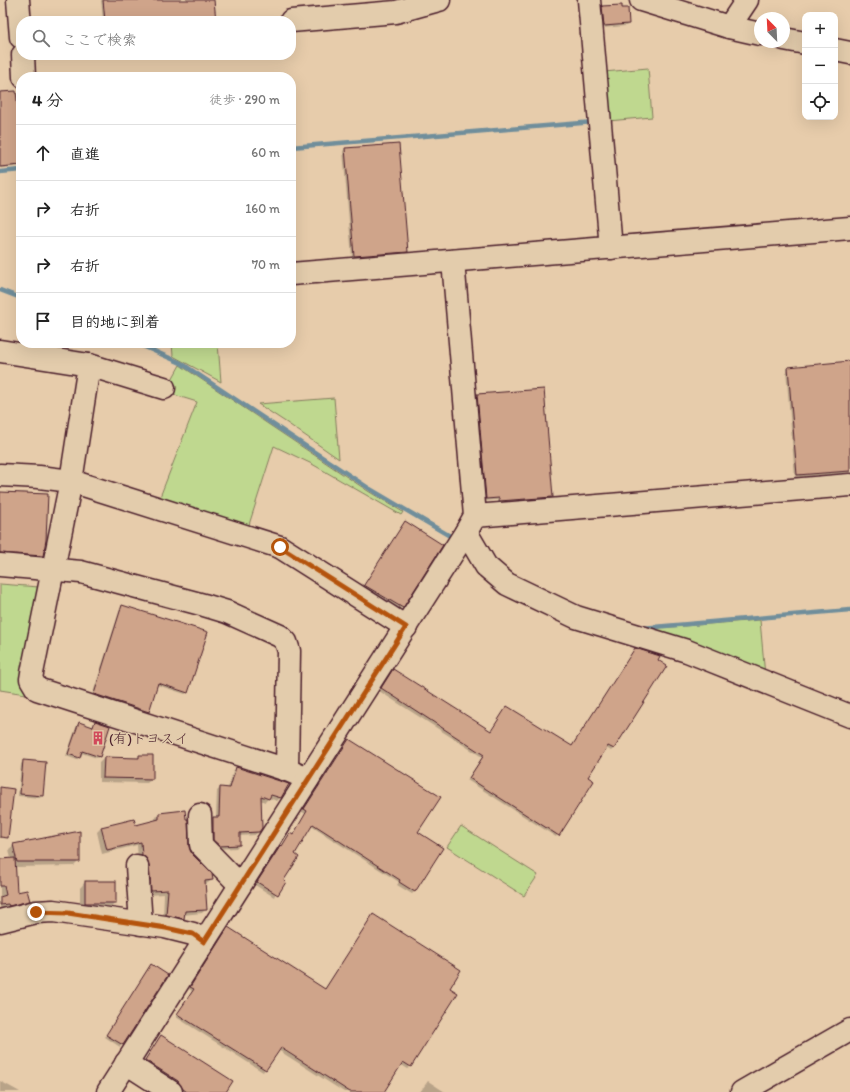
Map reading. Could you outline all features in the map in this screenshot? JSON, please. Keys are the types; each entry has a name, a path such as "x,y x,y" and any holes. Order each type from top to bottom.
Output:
{"street":[{"path":"18,0 19,16"},
{"path":"296,21 396,12 438,0"},
{"path":"589,0 611,248"},
{"path":"641,0 729,27 754,33"},
{"path":"729,27 747,0"},
{"path":"790,40 802,42"},
{"path":"838,51 850,53"},
{"path":"22,60 24,72"},
{"path":"296,274 850,228"},
{"path":"453,261 471,524 486,566 507,584 576,617 687,651 850,716"},
{"path":"0,351 42,351 164,388"},
{"path":"89,365 70,481 31,679 36,689 287,770 308,779"},
{"path":"0,475 39,476 70,481 280,547 406,627"},
{"path":"471,524 850,485"},
{"path":"108,1092 471,524"},
{"path":"0,565 81,572 227,612 280,636 286,642 289,651 287,770"},
{"path":"200,815 201,845 240,885"},
{"path":"137,866 141,924"},
{"path":"0,921 36,912 53,912 141,924 193,934 204,942"},
{"path":"742,1092 850,1030"},
{"path":"126,1063 171,1092"}],"green space":[{"path":"648,68 652,117 608,121 604,72"},
{"path":"172,348 218,348 221,382 173,356"},
{"path":"180,365 368,491 403,512 401,515 312,464 274,446 247,531 158,502 197,402 165,392"},
{"path":"334,398 339,459 258,404"},
{"path":"0,584 39,587 26,694 0,690"},
{"path":"760,620 765,676 633,630"},
{"path":"461,826 538,875 524,896 447,847"}],"building":[{"path":"103,0 214,0 216,16 105,16"},
{"path":"622,5 622,8 628,8 629,24 604,26 602,6"},
{"path":"16,91 16,165 0,167 0,92"},
{"path":"399,144 408,252 354,256 345,148"},
{"path":"850,361 850,471 797,475 788,367"},
{"path":"544,389 553,497 499,501 499,498 486,499 477,394"},
{"path":"0,492 48,494 46,540 43,556 0,553"},
{"path":"405,521 443,545 403,608 364,585"},
{"path":"122,605 208,632 188,693 158,683 149,712 94,694"},
{"path":"635,648 660,656 658,660 667,666 614,749 608,746 588,777 594,781 559,836 469,778 484,755 381,688 393,669 491,731 507,706 572,746"},
{"path":"95,721 110,726 100,757 82,751 80,758 68,754 79,722 93,727"},
{"path":"349,739 441,797 418,832 443,848 415,892 399,882 400,880 313,824 295,854 299,857 284,880 286,882 278,895 257,882 290,833 293,835 307,811 304,809"},
{"path":"139,755 153,755 153,779 103,778 104,757 139,758"},
{"path":"23,760 46,762 43,796 20,794"},
{"path":"236,767 289,784 281,798 271,795 269,799 261,796 262,828 259,832 240,833 240,845 220,846 213,840 213,817 219,817 220,787 230,788"},
{"path":"0,787 14,789 8,838 0,837"},
{"path":"185,810 186,819 188,819 189,846 192,854 212,874 213,880 205,881 207,910 185,911 184,919 166,915 168,890 151,891 149,865 147,859 142,855 141,842 107,850 101,827 134,819 136,825 159,819 159,813"},
{"path":"80,831 80,862 17,862 13,844"},
{"path":"15,858 17,892 27,890 30,901 9,906 8,904 0,905 0,897 6,895 4,886 0,886 0,859"},
{"path":"85,881 116,881 116,903 85,903"},
{"path":"373,914 461,970 450,988 458,993 411,1067 403,1062 384,1092 350,1092 281,1048 266,1070 177,1014 194,989 190,987 228,927 325,989"},
{"path":"151,964 168,975 123,1045 106,1035"},
{"path":"161,1035 233,1081 226,1092 187,1092 178,1081 145,1060"}],"waterway":[{"path":"296,147 594,122"},
{"path":"0,172 16,170"},
{"path":"0,290 16,296"},
{"path":"147,348 181,363 370,489 455,539"},
{"path":"642,628 850,610"}],"place":[{"name":"(有)トヨスイ","path":"98,738"}],"route":[{"path":"36,912 68,913 166,928 193,934 204,942 406,627 280,547"}]}
